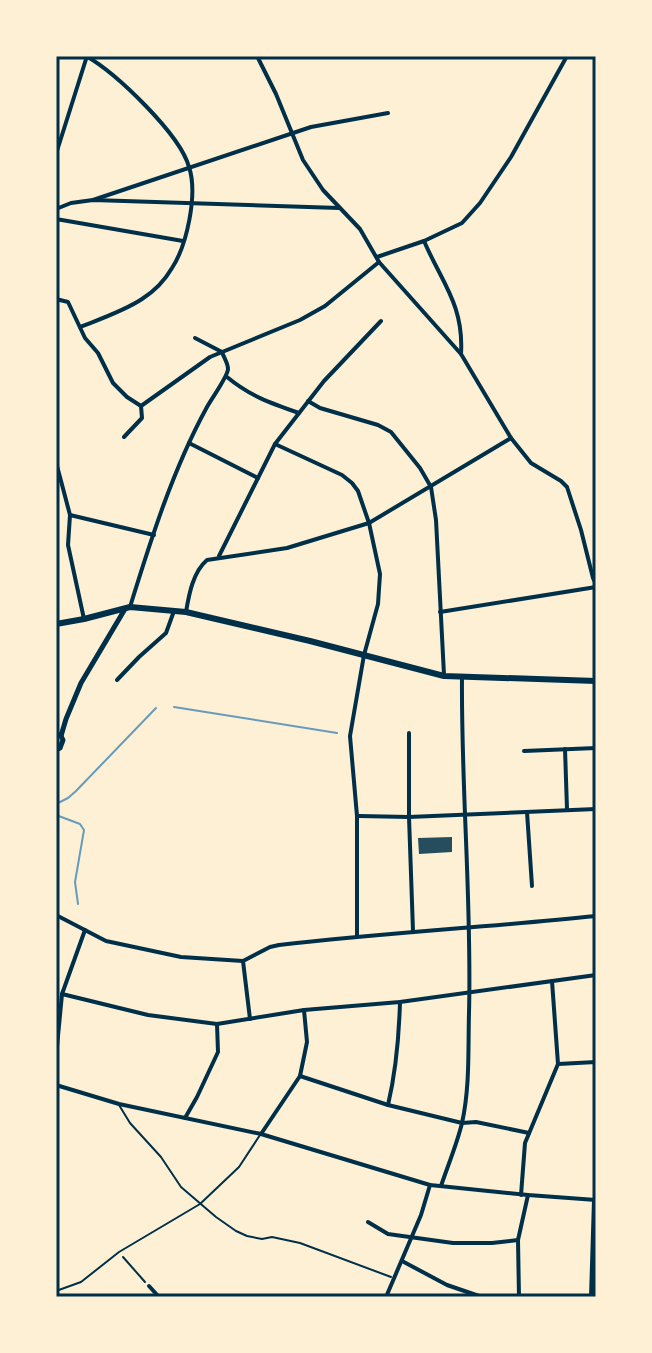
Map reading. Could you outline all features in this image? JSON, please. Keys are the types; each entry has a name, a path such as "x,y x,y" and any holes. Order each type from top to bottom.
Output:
{"main road":[{"path":"56,624 128,607 186,612 444,676 596,681"}],"street":[{"path":"56,154 87,56 104,66 134,94 182,150 192,186 183,241 172,268 160,284 142,300 80,327"},
{"path":"257,56 303,160 323,190 360,229 378,259 461,354 511,438 531,463 567,487 596,586 440,612"},
{"path":"141,406 210,357 287,326 325,306 378,259 462,223 480,203 511,157 567,56"},
{"path":"93,200 331,122 388,113"},
{"path":"56,209 93,200 339,208"},
{"path":"56,219 183,241"},
{"path":"424,241 456,307 462,336 461,354"},
{"path":"56,299 68,302 85,338 98,353 113,383 141,406"},
{"path":"219,556 275,444 308,401 381,321"},
{"path":"57,751 63,744 58,734 81,683 128,607 189,443 226,377 228,370 222,352 195,338"},
{"path":"226,377 262,401 299,413"},
{"path":"308,401 391,432 431,487 436,520 444,676"},
{"path":"124,437 142,418 141,406"},
{"path":"186,612 199,567 207,560 287,548 369,523 511,438"},
{"path":"189,443 258,478"},
{"path":"275,444 342,475 352,483 369,523 380,574 378,604 364,655 350,736 357,816 357,936"},
{"path":"56,462 70,515 68,545 84,619"},
{"path":"70,515 154,535"},
{"path":"117,680 166,633 174,611"},
{"path":"441,1186 462,1123 467,1093 470,993 462,678"},
{"path":"409,733 413,932"},
{"path":"524,751 596,748"},
{"path":"565,749 567,809"},
{"path":"357,816 409,817 596,809"},
{"path":"527,812 532,886"},
{"path":"56,915 106,941 181,957 243,961 279,945 596,916"},
{"path":"56,1057 62,994 85,930"},
{"path":"243,961 250,1019"},
{"path":"62,994 148,1015 217,1024 304,1010 400,1002 596,975"},
{"path":"519,1297 518,1240 525,1195 525,1143 558,1064 552,981"},
{"path":"388,1105 397,1059 400,1002"},
{"path":"261,1134 300,1076 307,1042 304,1010"},
{"path":"185,1118 218,1052 217,1024"},
{"path":"558,1064 596,1062"},
{"path":"300,1076 388,1105 462,1123 476,1122 529,1133"},
{"path":"56,1085 119,1104 261,1134 430,1185 595,1200 591,1297"},
{"path":"386,1297 421,1215 430,1185"},
{"path":"368,1222 388,1234 453,1243 518,1240"},
{"path":"402,1261 447,1285 482,1297"},
{"path":"149,1286 159,1297"}],"lane":[{"path":"119,1104 130,1123 161,1157 181,1187 226,1224 247,1236 300,1243 393,1278"},
{"path":"56,1291 81,1282 119,1252 200,1204 239,1167 261,1134"}],"path":[{"path":"119,1252 149,1286"}],"building":[{"path":"452,837 452,852 419,854 418,838"}],"waterway":[{"path":"174,707 337,733"},
{"path":"56,804 76,791 156,708"},
{"path":"56,815 80,824 84,830 75,882 78,904"}]}
